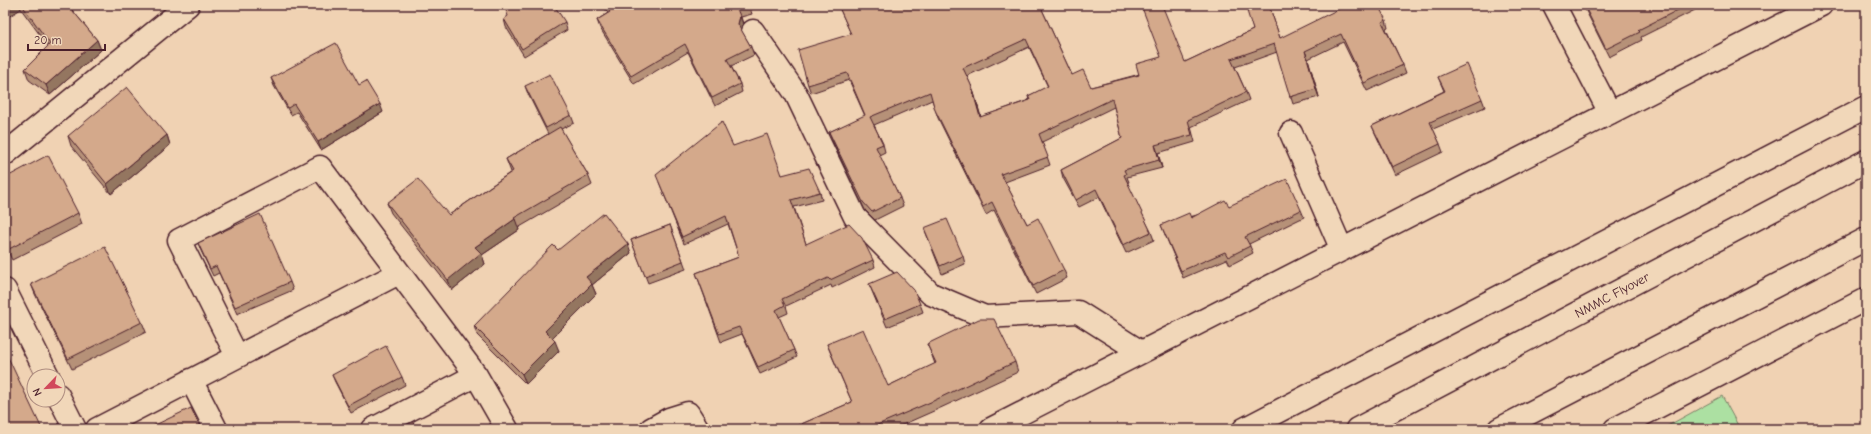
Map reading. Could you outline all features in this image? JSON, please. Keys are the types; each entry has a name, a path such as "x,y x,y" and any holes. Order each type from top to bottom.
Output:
{"main road":[{"path":"5,154 188,5"},
{"path":"1554,5 1610,113"},
{"path":"991,429 1821,5"},
{"path":"753,31 796,94 855,217 931,294 984,317 1078,312 1140,352"},
{"path":"1244,429 1866,107"},
{"path":"1291,133 1342,250"},
{"name":"NMMC Flyover","path":"1357,429 1866,161"},
{"path":"237,356 179,240 320,167 476,375 507,429"},
{"path":"1499,429 1866,239"},
{"path":"97,429 399,273"},
{"path":"5,290 44,368"},
{"path":"1615,429 1866,299"},
{"path":"373,429 476,375"},
{"path":"191,380 216,429"},
{"path":"64,408 75,429"},
{"path":"651,429 670,419 688,414 698,429"}],"green space":[{"path":"1722,396 1740,429 1662,429"}],"building":[{"path":"22,5 68,5 97,40 46,85 25,69 50,44"},
{"path":"504,5 554,5 565,22 522,49 504,19 508,16"},
{"path":"605,5 749,5 737,9 740,16 738,24 751,47 727,59 740,84 712,98 685,44 631,76 597,20 610,12"},
{"path":"838,5 1040,5 1072,75 1083,70 1091,87 1139,75 1136,64 1161,57 1141,5 1162,5 1185,62 1253,30 1247,11 1249,11 1247,5 1269,5 1280,38 1347,5 1378,5 1386,20 1382,22 1403,65 1364,83 1341,34 1305,51 1316,89 1290,97 1274,44 1231,59 1246,92 1188,120 1192,135 1155,145 1159,160 1124,170 1126,174 1124,175 1151,232 1123,245 1096,189 1076,200 1061,170 1122,138 1112,99 1039,134 1048,157 1001,174 1027,224 1038,218 1064,270 1033,286 992,202 983,207 935,110 930,92 870,117 883,144 876,147 900,198 872,212 863,202 829,132 865,115 847,73 808,85 798,50 851,34","holes":["1026,39 1048,86 1028,96 1030,100 980,117 971,85 963,68"]},
{"path":"1584,5 1688,5 1638,30 1640,32 1606,49"},
{"path":"336,43 359,85 366,81 380,104 318,142 294,104 288,108 271,78"},
{"path":"1467,64 1482,99 1430,122 1440,144 1392,167 1372,126 1445,91 1438,77"},
{"path":"550,74 571,115 546,128 525,86"},
{"path":"127,87 167,135 107,184 68,136"},
{"path":"722,122 733,146 767,134 782,175 809,168 820,192 791,200 806,244 849,224 862,238 873,260 830,280 828,278 782,299 785,305 776,310 794,350 758,367 739,327 719,334 696,273 739,257 726,216 682,237 656,175"},
{"path":"560,127 588,175 514,218 515,219 475,247 481,253 448,280 387,203 418,179 449,215 513,171 506,159"},
{"path":"48,155 78,213 9,249 5,242 5,178"},
{"path":"1287,179 1301,210 1245,237 1250,246 1228,257 1225,252 1181,271 1161,225 1189,213 1191,218 1225,200 1229,206"},
{"path":"604,213 628,244 586,277 592,284 545,331 555,341 522,374 474,326 553,245 558,250"},
{"path":"260,214 290,282 235,307 216,266 210,269 198,243"},
{"path":"947,219 963,256 940,266 924,228"},
{"path":"670,225 683,261 645,276 631,240"},
{"path":"105,247 142,322 68,359 31,284"},
{"path":"897,272 914,290 920,304 885,319 869,284"},
{"path":"979,319 994,319 1015,362 933,401 868,429 790,429 852,402 827,344 863,329 888,386 936,363 927,344"},
{"path":"386,346 402,377 348,406 332,375"},
{"path":"5,351 26,395 26,408 32,408 42,429 5,429"},
{"path":"191,408 201,429 154,429 153,426"},
{"path":"413,422 416,429 398,429"}]}
